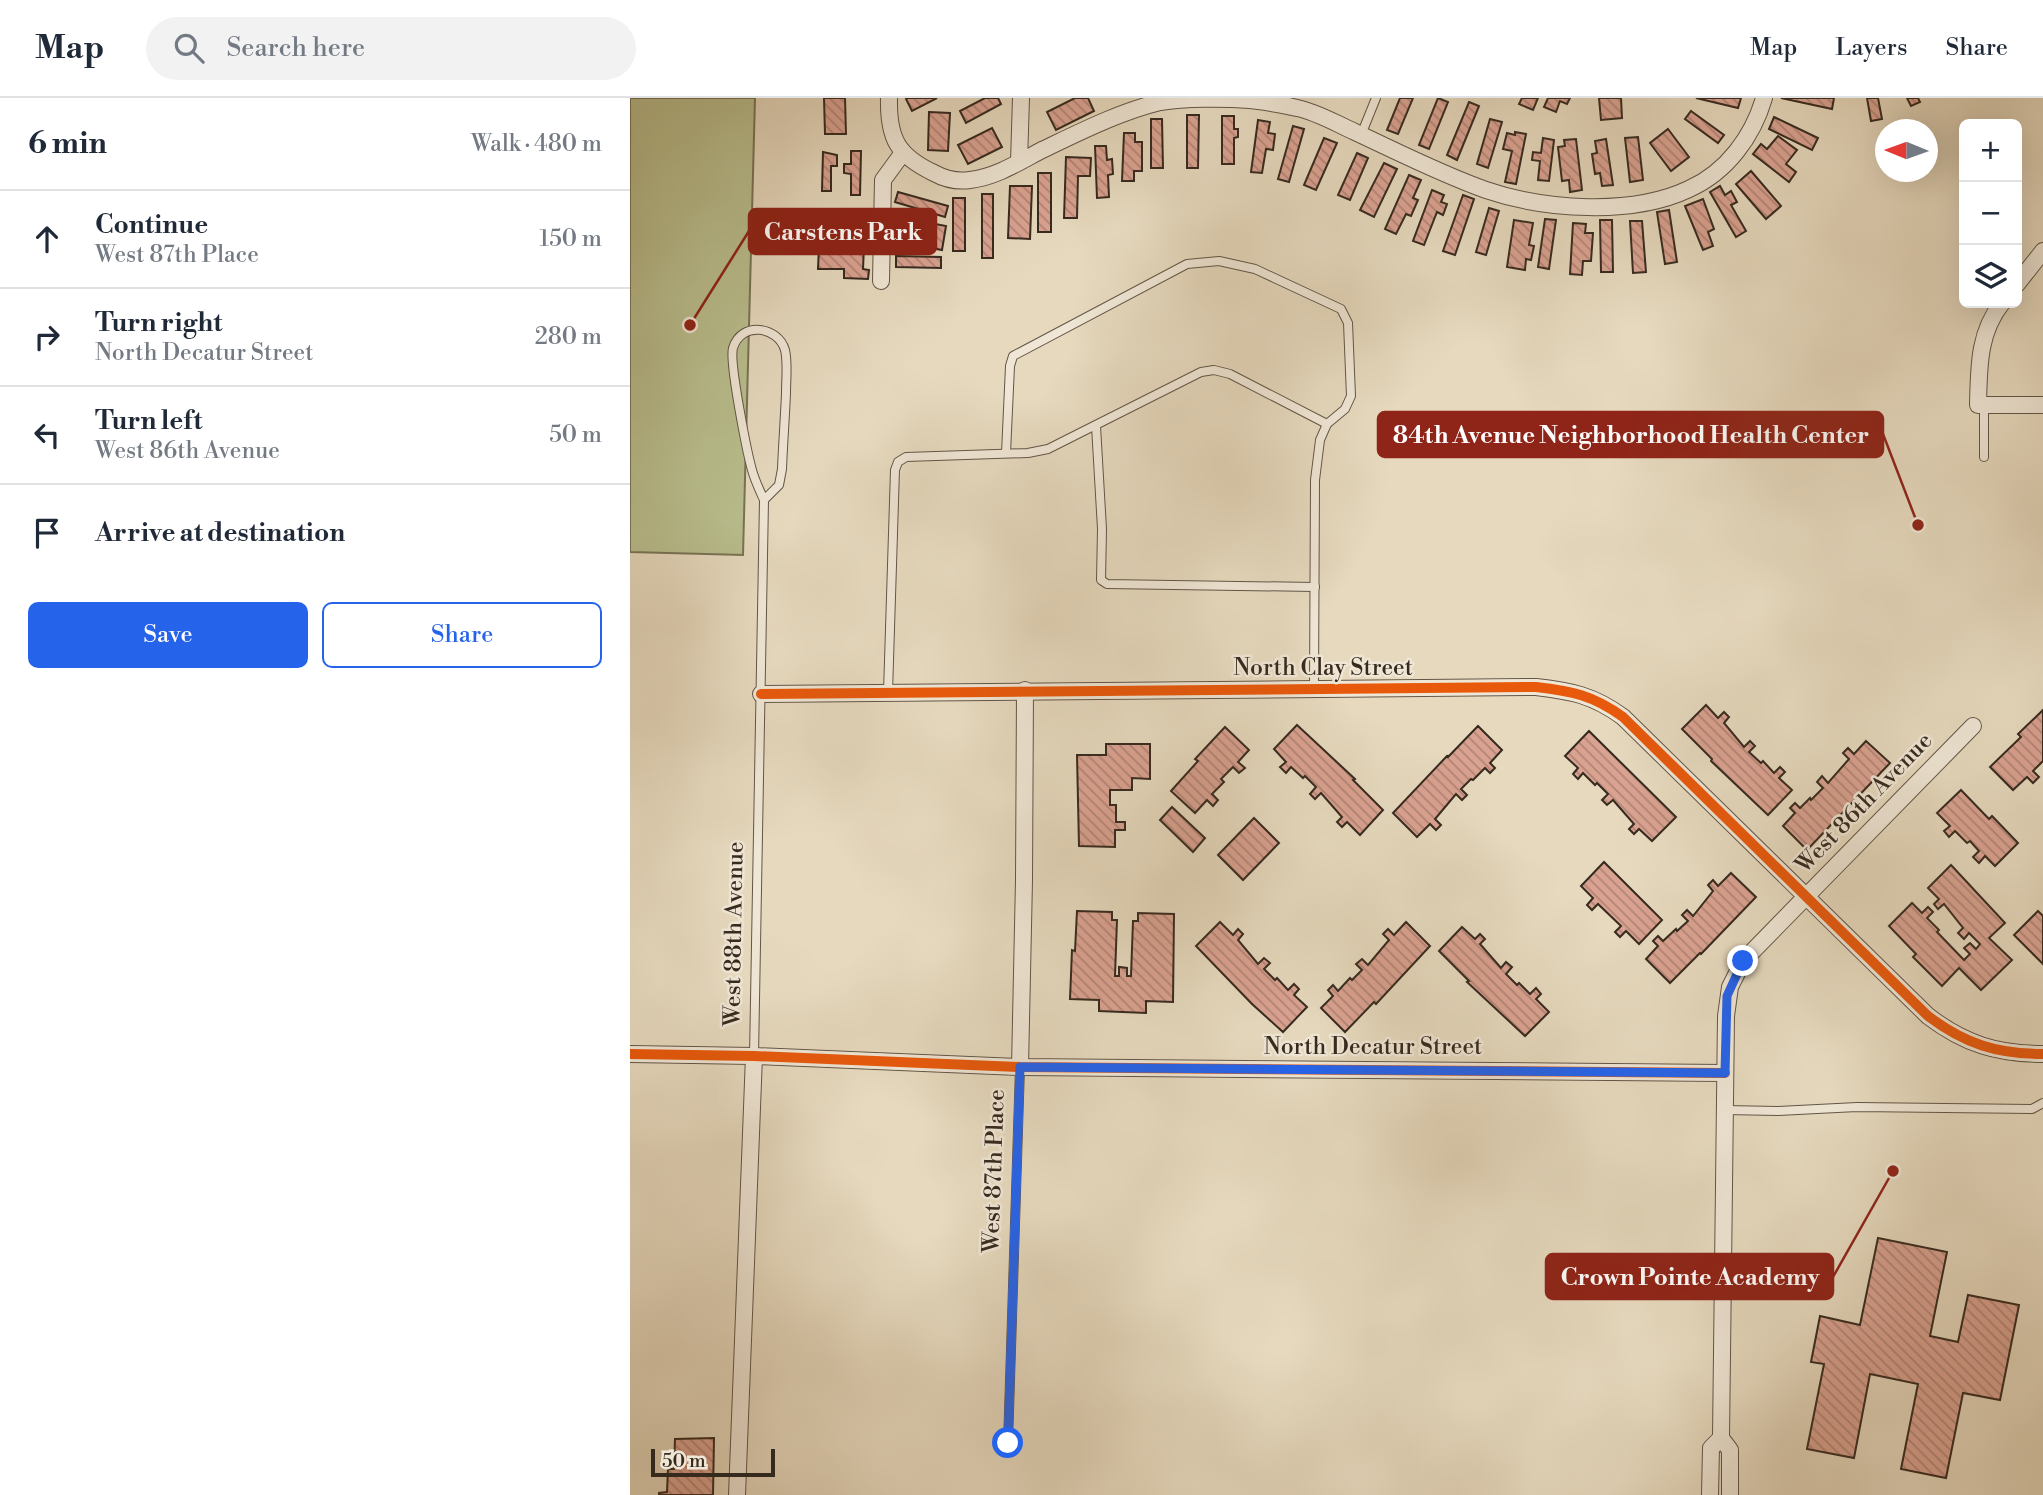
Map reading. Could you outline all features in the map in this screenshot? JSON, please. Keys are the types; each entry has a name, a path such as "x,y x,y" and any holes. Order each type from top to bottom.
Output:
{"street":[{"path":"889,98 889,116 902,154 943,177 967,181 990,176 1107,121 1162,100 1208,98 1299,103 1445,173 1513,198 1563,205 1598,206 1641,203 1690,189 1726,163 1754,126 1765,98"},
{"path":"1019,162 1021,98"},
{"path":"881,281 883,180 902,154"},
{"path":"2022,278 2043,251"},
{"path":"1999,308 1987,325 1980,348 1981,405 2043,405"},
{"name":"North Clay Street","path":"761,694 1535,687 1569,691 1596,699 1623,717 1805,895"},
{"name":"West 87th Place","path":"1020,1067 1025,690"},
{"name":"West 86th Avenue","path":"1730,1495 1730,1450 1721,1438 1727,996 1737,970 1805,895 1973,726"},
{"path":"1805,895 1909,998 1946,1030 1984,1047 2010,1053 2043,1054"},
{"name":"North Decatur Street","path":"630,1054 754,1056 1020,1067 1725,1073"},
{"name":"West 88th Avenue","path":"737,1495 754,1056"},
{"name":"West 86th Avenue","path":"1710,1495 1711,1448 1721,1438"}],"lane":[{"path":"1361,135 1376,98"},
{"path":"1006,453 1010,366 1013,356 1186,264 1219,261 1255,269 1341,309 1348,323 1351,396 1345,408 1328,424 1320,440 1315,480 1314,689"},
{"path":"765,329 780,337 787,369 782,469 779,485 764,500 752,471 734,374 733,348 740,337 752,330 765,329"},
{"path":"888,692 895,470 898,462 906,457 1028,453 1048,449 1201,372 1214,370 1230,374 1328,424"},
{"path":"1981,405 1984,457"},
{"path":"1096,426 1102,530 1101,580 1107,584 1315,587"},
{"name":"West 88th Avenue","path":"754,1056 764,500"},
{"name":"West 87th Place","path":"1008,1443 1020,1067"},
{"path":"1724,1110 1778,1111 1857,1107 2032,1109 2043,1103"},
{"path":"1723,1287 1778,1285"}],"green space":[{"path":"630,98 755,98 743,555 630,552"}],"building":[{"path":"824,98 845,98 846,134 825,134"},
{"path":"937,98 912,111 906,99"},
{"path":"985,98 998,98 1001,104 966,123 960,111"},
{"path":"1075,98 1088,98 1094,111 1056,130 1047,112"},
{"path":"1400,98 1413,98 1398,134 1387,130"},
{"path":"1438,98 1448,102 1429,149 1419,145"},
{"path":"1522,98 1538,98 1533,110 1519,104"},
{"path":"1548,98 1570,98 1567,104 1560,101 1556,112 1544,107"},
{"path":"1599,98 1621,98 1622,118 1601,120"},
{"path":"1696,98 1741,98 1738,108"},
{"path":"1781,98 1834,98 1832,109"},
{"path":"1867,98 1878,98 1882,119 1871,121"},
{"path":"1907,98 1918,98 1920,102 1911,106"},
{"path":"1469,102 1479,106 1457,160 1447,155"},
{"path":"1691,111 1724,135 1718,143 1685,119"},
{"path":"929,112 950,113 948,151 928,150"},
{"path":"1187,115 1199,115 1198,168 1187,168"},
{"path":"1222,116 1234,116 1234,129 1238,129 1238,137 1234,138 1234,164 1222,164"},
{"path":"1774,117 1818,138 1812,150 1769,129"},
{"path":"1151,119 1162,119 1163,168 1151,168"},
{"path":"1490,119 1502,122 1488,168 1477,164"},
{"path":"1258,120 1270,122 1268,133 1275,134 1273,150 1266,149 1262,173 1251,172"},
{"path":"1293,126 1304,129 1289,182 1278,179"},
{"path":"992,128 1002,147 968,164 958,145"},
{"path":"1668,129 1689,157 1671,171 1650,143"},
{"path":"1515,132 1526,134 1516,184 1505,182 1512,151 1503,149 1507,133 1515,135"},
{"path":"1124,133 1135,133 1135,142 1142,142 1142,171 1134,171 1134,181 1122,181"},
{"path":"1778,136 1797,150 1786,164 1796,172 1789,182 1753,154 1761,144 1767,149"},
{"path":"1638,137 1643,180 1630,182 1625,138"},
{"path":"1324,138 1337,143 1316,190 1304,185"},
{"path":"1543,138 1554,140 1549,181 1538,180 1540,161 1532,160 1533,152 1541,153"},
{"path":"1576,139 1582,190 1570,192 1569,180 1562,181 1558,147 1565,146 1564,140"},
{"path":"1606,139 1613,185 1602,186 1600,173 1595,174 1592,154 1597,153 1595,141"},
{"path":"1095,146 1106,146 1107,160 1112,159 1113,174 1108,175 1109,197 1097,198"},
{"path":"851,151 861,151 860,195 851,195 851,174 844,173 844,164 851,164"},
{"path":"823,152 837,155 837,166 831,166 831,191 822,191"},
{"path":"1357,153 1368,158 1350,200 1338,195"},
{"path":"1066,157 1091,158 1090,176 1078,176 1077,218 1064,218"},
{"path":"1384,163 1397,169 1374,217 1360,210"},
{"path":"1751,171 1781,206 1766,219 1736,184"},
{"path":"1038,173 1051,173 1051,232 1038,232"},
{"path":"1409,175 1421,180 1413,198 1418,200 1411,216 1406,214 1396,234 1385,229"},
{"path":"1010,186 1032,186 1030,239 1008,238"},
{"path":"1720,186 1725,195 1731,191 1737,202 1731,205 1746,231 1736,237 1710,192"},
{"path":"1432,190 1444,195 1441,202 1447,204 1443,215 1437,212 1424,245 1413,241"},
{"path":"898,192 948,206 945,217 895,202"},
{"path":"982,194 993,194 993,258 982,258"},
{"path":"1463,195 1474,199 1455,255 1443,251"},
{"path":"953,198 965,198 965,251 953,251"},
{"path":"1703,199 1714,229 1708,232 1713,246 1703,250 1685,206"},
{"path":"1489,208 1499,211 1486,255 1476,252"},
{"path":"1669,210 1677,262 1665,264 1657,212"},
{"path":"904,218 946,226 942,250 899,242"},
{"path":"1545,219 1556,220 1549,269 1538,267"},
{"path":"1514,220 1533,223 1529,245 1534,246 1531,260 1526,259 1525,270 1507,267"},
{"path":"1600,220 1612,220 1613,272 1601,272"},
{"path":"1630,221 1642,221 1646,272 1633,273"},
{"path":"1573,223 1586,224 1585,233 1593,233 1591,261 1583,261 1582,275 1570,274"},
{"path":"819,246 864,246 863,269 869,270 868,279 844,278 844,269 818,269"},
{"path":"896,256 941,257 941,268 896,267"},
{"path":"1706,705 1718,718 1724,712 1729,717 1724,723 1744,747 1750,741 1755,746 1749,752 1761,763 1763,761 1774,773 1780,767 1785,772 1779,778 1792,790 1768,815 1711,761 1682,729"},
{"path":"2043,710 2043,761 2033,771 2039,777 2033,783 2027,777 2013,790 1990,767 2021,737 2018,734"},
{"path":"1297,725 1355,779 1353,780 1383,810 1360,835 1347,822 1342,827 1337,822 1342,817 1321,793 1315,799 1310,794 1316,787 1305,776 1303,778 1291,767 1286,773 1280,767 1286,762 1274,749"},
{"path":"1478,726 1502,750 1490,763 1495,768 1490,773 1485,768 1471,779 1461,789 1467,795 1462,800 1456,794 1435,819 1441,825 1436,830 1430,824 1417,837 1393,813"},
{"path":"1225,727 1249,750 1238,762 1245,768 1239,773 1233,767 1221,779 1224,782 1212,794 1218,800 1213,806 1207,800 1195,813 1171,791 1198,761 1195,759"},
{"path":"1589,731 1676,817 1652,841 1639,829 1634,834 1629,829 1634,824 1613,800 1607,805 1602,800 1608,794 1597,783 1595,785 1583,773 1578,779 1573,774 1578,768 1565,756"},
{"path":"1866,741 1890,763 1807,850 1783,826 1795,813 1790,808 1795,803 1800,808 1810,798 1811,800 1823,788 1817,782 1822,776 1828,783 1849,759 1843,753 1848,748 1854,754"},
{"path":"1106,744 1150,744 1150,779 1132,778 1132,790 1110,790 1110,805 1116,805 1116,822 1125,822 1125,830 1115,830 1115,847 1079,846 1077,755 1106,755"},
{"path":"1961,790 1989,819 1992,816 2018,843 1995,866 1985,856 1979,863 1973,857 1979,851 1970,841 1967,843 1955,831 1949,837 1944,831 1950,826 1937,813"},
{"path":"1172,807 1205,838 1193,852 1160,820"},
{"path":"1254,818 1279,843 1243,880 1218,855"},
{"path":"1604,862 1662,920 1639,944 1626,931 1620,937 1615,932 1621,926 1598,904 1592,910 1587,905 1593,898 1581,886"},
{"path":"1951,865 2005,923 1989,938 2012,960 1981,990 1959,968 1942,986 1913,957 1916,954 1889,926 1912,903 1922,913 1928,907 1933,912 1927,918 1964,960 1970,954 1964,948 1970,943 1976,949 1980,944 1969,933 1964,939 1958,933 1963,928 1944,904 1938,909 1934,904 1939,899 1928,888"},
{"path":"1731,873 1756,897 1670,983 1646,959 1658,946 1653,941 1658,936 1663,941 1676,929 1677,931 1688,921 1682,915 1687,910 1693,916 1713,891 1708,885 1713,880 1718,886"},
{"path":"1077,911 1112,912 1112,920 1117,920 1115,976 1119,976 1119,967 1127,968 1127,976 1131,976 1133,921 1138,921 1138,913 1174,914 1173,1002 1146,1001 1146,1013 1099,1011 1099,1000 1070,999"},
{"path":"2038,911 2043,916 2043,964 2014,935"},
{"path":"1220,922 1233,935 1238,929 1243,934 1238,940 1258,964 1264,958 1270,963 1264,969 1275,980 1277,978 1288,990 1294,984 1299,989 1294,995 1307,1007 1283,1032 1196,946"},
{"path":"1406,922 1430,946 1376,1004 1374,1002 1345,1032 1321,1008 1333,996 1328,990 1333,985 1338,991 1350,978 1352,980 1362,970 1356,964 1362,959 1368,965 1389,940 1383,934 1388,929 1394,935"},
{"path":"1462,927 1475,939 1480,934 1485,939 1480,944 1501,968 1506,962 1512,967 1506,974 1517,985 1519,983 1530,994 1536,988 1541,994 1536,999 1549,1012 1525,1036 1467,982 1469,981 1439,951"},
{"path":"1878,1238 1947,1252 1930,1336 1958,1342 1968,1295 2019,1305 2000,1400 1963,1393 1946,1478 1901,1469 1918,1384 1870,1374 1854,1458 1807,1449 1824,1364 1811,1362 1820,1316 1860,1325"},
{"path":"714,1438 713,1495 659,1495 667,1492 668,1469 674,1469 675,1439"}],"cycle path":[{"path":"761,694 1536,687 1581,695 1623,717 1928,1016 1955,1034 1982,1046 2026,1054 2043,1054"},
{"path":"630,1054 754,1056 1020,1067 1725,1073"}],"place":[{"name":"Carstens Park","path":"690,325"},
{"name":"84th Avenue Neighborhood Health Center","path":"1918,525"},
{"name":"Crown Pointe Academy","path":"1893,1171"}],"route":[{"path":"1008,1443 1020,1067 1725,1073 1727,996 1743,961"}]}
